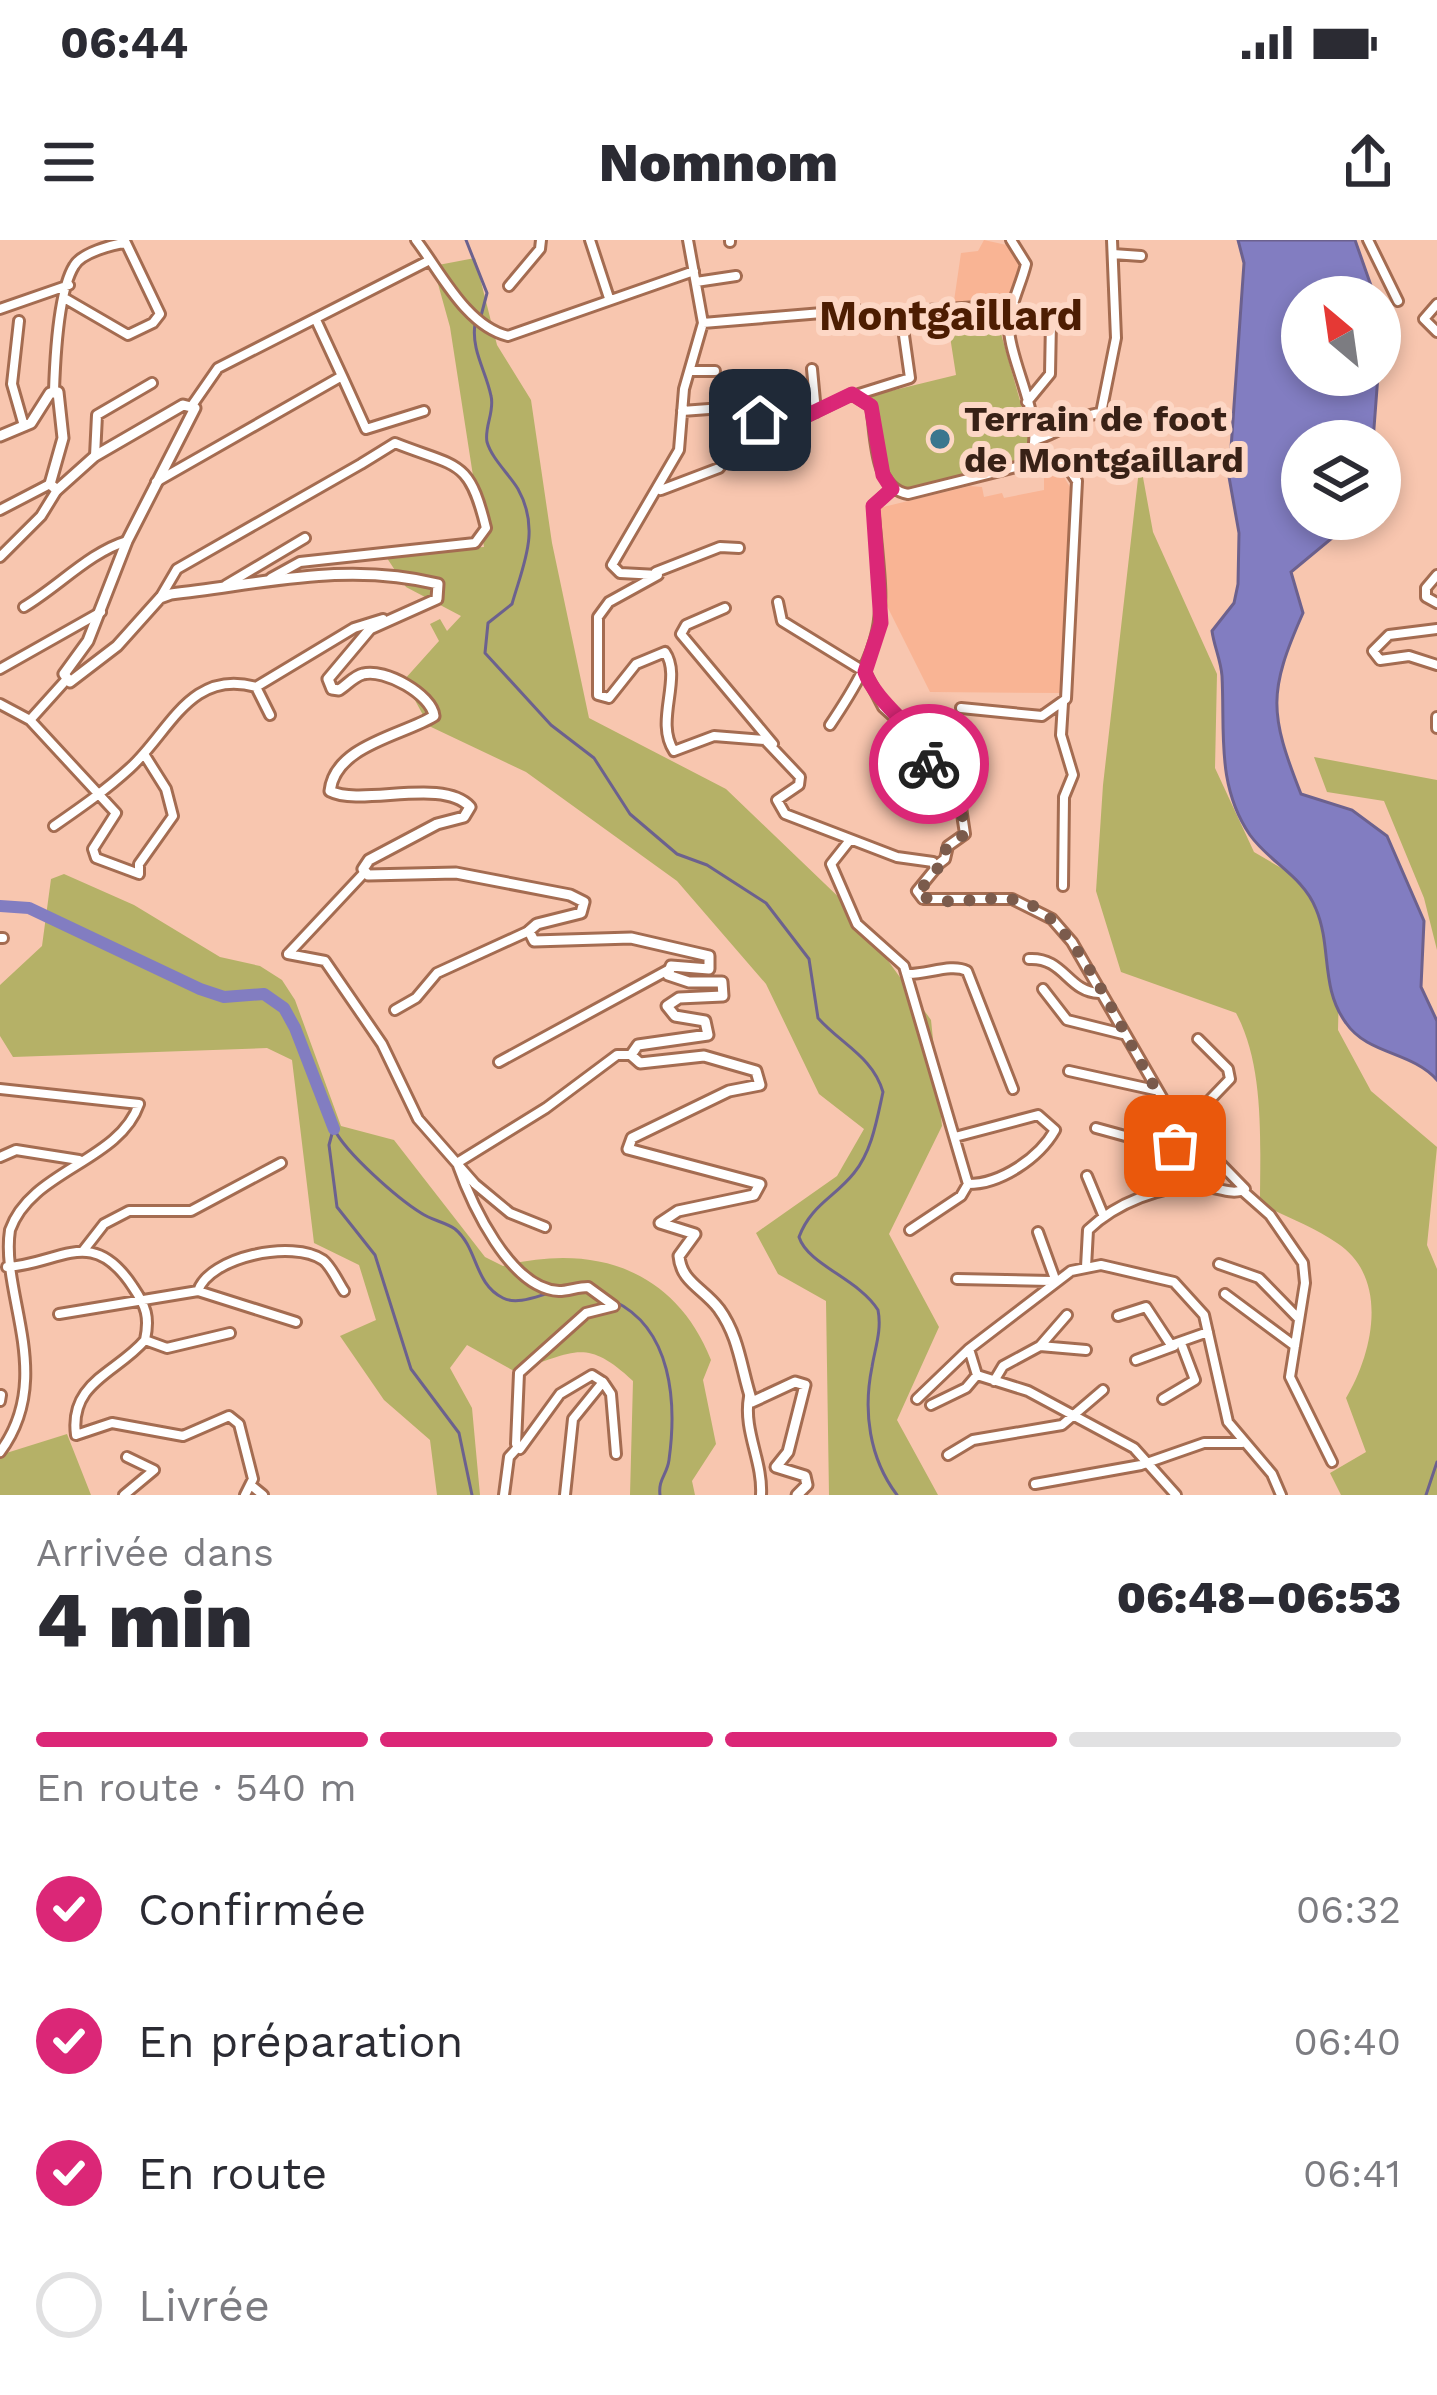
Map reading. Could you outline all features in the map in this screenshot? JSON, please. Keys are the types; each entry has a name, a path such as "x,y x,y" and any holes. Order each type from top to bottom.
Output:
{"main road":[{"path":"0,436 25,428 54,391 62,401 63,438 54,487"},
{"path":"54,487 95,455 194,404"},
{"path":"194,404 127,541 102,611 64,674 65,680 80,676 117,646 160,598 271,578 364,574 434,582 441,588 432,602 383,619 355,646 329,685 339,690 360,675 385,675 428,701 434,716 366,748 332,779 330,791 341,796 382,792 458,798 470,807 464,817 437,824 369,860 364,872 476,876 584,902 577,915 537,924 529,931 534,940 632,938 703,953 712,961 709,969 681,965 668,970 670,979 722,982 723,996 679,998 667,1006 675,1016 705,1021 710,1032 638,1046 631,1054 640,1063 704,1055 746,1066 762,1080 756,1088 729,1090 628,1142 632,1154 668,1157 760,1184 754,1195 678,1211 664,1216 660,1223 695,1234 681,1251 682,1276 717,1307 730,1329 752,1402 794,1382 805,1385 788,1452 776,1467 805,1476 807,1485 797,1495"}],"street":[{"path":"419,240 427,262 472,313 508,336 609,298 695,277 736,276"},
{"path":"509,286 540,249 540,240 529,240"},
{"path":"590,240 609,298"},
{"path":"688,240 703,322 682,411 680,451 612,566 620,573 656,572 699,553 739,548"},
{"path":"1011,240 1026,264 1014,304 1012,345 1036,444 1054,462"},
{"path":"1024,465 1036,444 1082,416 1101,413 1116,338 1112,240"},
{"path":"1368,240 1386,276"},
{"path":"54,391 66,299 79,260 127,243 159,317 128,335 66,299"},
{"path":"1113,254 1142,256"},
{"path":"194,404 218,368 427,262"},
{"path":"0,309 69,285"},
{"path":"660,490 719,468 760,420 816,412 844,395 910,378 901,314 1014,304"},
{"path":"1437,304 1424,319 1437,332"},
{"path":"703,322 858,310"},
{"path":"316,320 366,429 424,412"},
{"path":"19,321 12,384 25,428"},
{"path":"1027,402 1050,374 1051,321"},
{"path":"812,369 816,412"},
{"path":"691,371 715,371"},
{"path":"154,484 342,376"},
{"path":"95,455 97,415 152,383"},
{"path":"759,386 760,420"},
{"path":"858,394 871,406 883,475 892,489 908,494 1054,462 1067,466 1077,482 1061,735 1073,775 1064,797 1064,886"},
{"path":"682,411 709,410"},
{"path":"160,598 177,569 361,464 383,446 394,443 466,472 476,485 486,528 475,543 300,562 271,578"},
{"path":"0,511 54,487"},
{"path":"0,557 40,516 54,487"},
{"path":"830,725 865,672 881,623 873,506 892,489"},
{"path":"220,589 305,538"},
{"path":"24,607 66,583 106,548 127,541"},
{"path":"656,572 655,580 609,602 598,617 598,695 609,698 651,654 669,657 689,649"},
{"path":"1437,575 1426,588 1426,597 1437,603"},
{"path":"778,602 782,621 865,672 876,698 922,742 931,770 961,799 965,834 948,846 945,859 918,888 920,897 1012,899 1031,904 1072,942 1156,1090 1186,1132 1240,1179 1244,1192 1270,1215 1303,1263 1290,1377 1332,1462"},
{"path":"725,608 682,629 689,649 763,727 802,781 778,798 778,810 850,840 936,866"},
{"path":"0,670 102,611"},
{"path":"256,687 302,656 383,619"},
{"path":"1437,629 1389,635 1373,651 1380,660 1408,656 1437,665"},
{"path":"669,657 664,722 674,751 714,736 756,737 774,746"},
{"path":"30,720 65,680"},
{"path":"54,826 144,754 164,722 201,692 240,682 256,687 271,716"},
{"path":"961,708 1042,716 1063,703"},
{"path":"0,704 30,720 117,816 93,854 139,874 139,864 172,816 166,789 144,754"},
{"path":"1437,717 1437,728"},
{"path":"850,840 831,865 857,924 894,952 907,974 968,1184 961,1196 910,1230"},
{"path":"364,872 287,954 325,961 382,1044 410,1109 510,1213 545,1227"},
{"path":"395,1010 416,998 437,973 529,931"},
{"path":"1029,959 1053,962 1081,990 1100,993"},
{"path":"907,974 930,975 955,967 967,971 1013,1089"},
{"path":"499,1062 668,970"},
{"path":"1043,988 1067,1020 1123,1034"},
{"path":"1096,1128 1169,1148 1230,1079 1228,1069 1198,1039"},
{"path":"457,1163 546,1108 616,1055 631,1054"},
{"path":"1069,1071 1156,1090"},
{"path":"0,1089 139,1104 123,1129 25,1200 8,1232 7,1267 18,1322 22,1406 0,1452"},
{"path":"956,1137 1038,1114 1053,1124 1046,1143 1015,1168 990,1181 968,1184"},
{"path":"0,1157 16,1150 81,1160"},
{"path":"82,1251 104,1224 129,1210 191,1211 281,1163"},
{"path":"457,1163 476,1212 510,1264 540,1285 560,1291 587,1287 614,1306 608,1312 586,1313 519,1373 518,1447 509,1457 504,1495"},
{"path":"1087,1176 1104,1217"},
{"path":"1086,1267 1086,1237 1104,1217 1169,1190 1199,1186 1244,1192"},
{"path":"1038,1232 1054,1280"},
{"path":"198,1292 207,1275 282,1246 324,1260 344,1291"},
{"path":"7,1267 82,1251 102,1254 121,1268 145,1304 146,1340 124,1363 94,1378 83,1394 75,1428 80,1436 112,1423 183,1436 229,1416 239,1424 248,1490 263,1495"},
{"path":"1220,1264 1259,1278 1299,1319"},
{"path":"917,1399 1054,1280 1086,1267 1135,1269 1174,1282 1199,1307 1223,1412 1272,1474 1281,1495"},
{"path":"957,1279 1054,1280"},
{"path":"59,1314 198,1292 296,1322"},
{"path":"1225,1294 1295,1346"},
{"path":"1118,1316 1145,1307 1165,1342 1180,1344"},
{"path":"994,1381 1007,1362 1040,1346 1067,1315"},
{"path":"1136,1360 1208,1332"},
{"path":"146,1340 167,1348 230,1334"},
{"path":"1162,1399 1194,1383 1192,1365 1180,1344"},
{"path":"1040,1346 1086,1351"},
{"path":"970,1349 977,1375"},
{"path":"1192,1365 1213,1356"},
{"path":"518,1447 527,1447 569,1386 592,1375 611,1394 616,1454"},
{"path":"977,1375 1028,1391 1070,1418 1120,1440 1149,1462 1176,1495"},
{"path":"931,1405 966,1388 977,1375"},
{"path":"564,1494 573,1419 603,1382"},
{"path":"948,1455 973,1440 1049,1430 1103,1390"},
{"path":"749,1395 746,1412 763,1470 761,1495"},
{"path":"1035,1484 1149,1462 1204,1443 1243,1443"},
{"path":"124,1495 154,1470 127,1457"}],"shaded area":[{"path":"984,240 1011,246 1021,261 1013,289 1003,300 964,307 954,301 961,253 978,251"},
{"path":"1238,240 1355,240 1368,276 1281,276 1281,396 1376,396 1375,420 1281,420 1281,540 1330,540 1291,572 1303,613 1283,663 1278,722 1301,794 1352,810 1387,836 1424,921 1421,987 1437,1021 1437,1080 1415,1063 1366,1041 1346,1023 1329,981 1316,909 1303,887 1250,835 1227,777 1222,676 1212,631 1234,603 1238,584 1239,533 1229,477 1244,263"},
{"path":"475,258 497,345 531,400 552,543 589,718 726,789 849,907 931,1020 942,1126 889,1234 939,1327 897,1420 938,1495 829,1495 826,1301 778,1274 756,1233 837,1176 864,1129 819,1094 766,984 677,881 526,772 429,726 404,680 439,641 430,624 440,619 447,631 461,616 406,587 383,552 484,547 450,327 433,266"},
{"path":"972,325 975,333 1000,330 1032,443 1020,461 905,489 890,477 870,396 956,375 949,330"},
{"path":"1140,461 1153,532 1217,674 1215,768 1254,852 1341,903 1338,1030 1371,1091 1437,1147 1427,1245 1437,1269 1437,1495 1341,1495 1330,1473 1366,1452 1346,1398 1369,1338 1372,1317 1365,1276 1337,1243 1260,1204 1256,1081 1236,1013 1121,972 1096,891 1103,785"},
{"path":"1058,467 1070,487 1062,693 930,692 886,604 879,508 970,486 982,487 984,497 1044,490 1044,469"},
{"path":"1314,757 1437,780 1437,950 1424,898 1384,801 1327,792"},
{"path":"64,874 134,905 220,957 260,966 282,980 295,1000 341,1126 394,1140 485,1257 503,1266 569,1258 599,1262 628,1270 676,1304 711,1360 703,1380 716,1444 692,1481 695,1495 630,1495 633,1381 616,1367 577,1352 514,1371 467,1345 450,1368 472,1408 480,1495 437,1495 430,1440 384,1400 340,1336 376,1320 359,1265 314,1243 292,1060 267,1048 13,1057 0,1036 0,985 42,946 51,879"},
{"path":"67,1434 91,1495 0,1495 0,1455"}],"waterway":[{"path":"466,240 487,293 481,316"},
{"path":"475,324 477,352 492,402 487,442 525,504 529,533 512,604 488,623 485,653 551,725 594,758 630,814 677,854 707,865 766,903 809,959 818,1018 872,1069 883,1092 860,1164 810,1217 799,1237 812,1256 859,1289 878,1310 869,1417 874,1450 897,1495"},
{"path":"0,906 29,908 200,989 224,997 264,994 284,1008 295,1028 334,1129"},
{"path":"334,1129 360,1162 399,1197 455,1229 494,1292 514,1301 549,1293"},
{"path":"333,1130 329,1145 337,1207 375,1255 411,1369 459,1433 472,1495"},
{"path":"614,1301 648,1330 666,1369 671,1438 660,1495"},
{"path":"1426,1495 1437,1462"}],"way so far":[{"path":"929,764 959,794 965,834 946,848 945,859 917,894 934,899 1012,899 1031,904 1052,919 1072,942 1156,1090 1189,1136 1175,1146"}],"place":[{"name":"Terrain de foot de Montgaillard","path":"940,439"}],"district":[{"name":"Montgaillard","path":"951,315"}],"route":[{"path":"760,420 802,418 852,394 871,406 883,475 892,489 873,506 881,623 865,672 883,707 927,748 929,764"}]}
